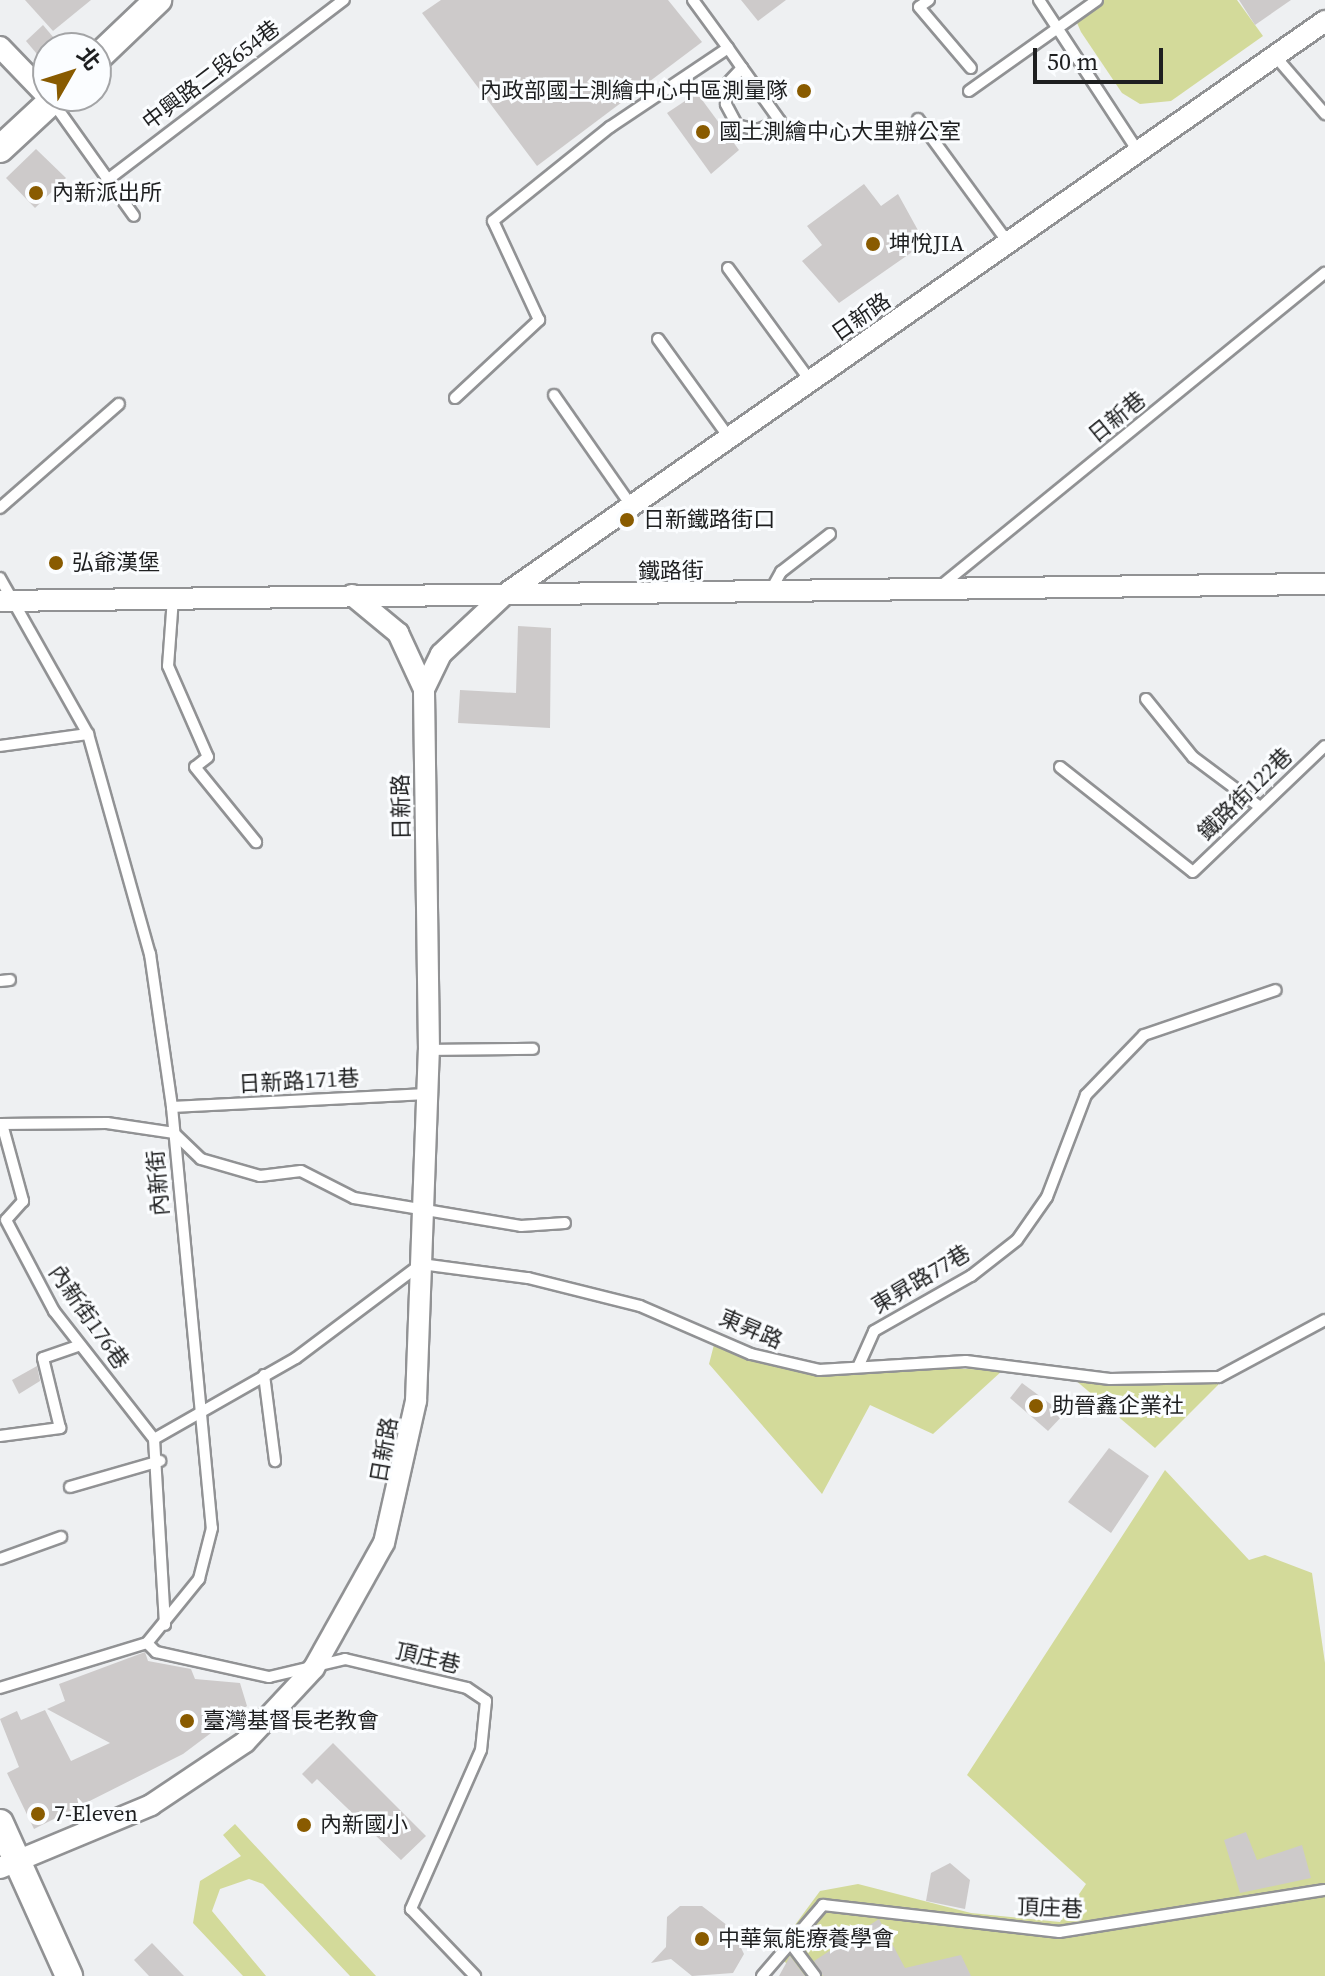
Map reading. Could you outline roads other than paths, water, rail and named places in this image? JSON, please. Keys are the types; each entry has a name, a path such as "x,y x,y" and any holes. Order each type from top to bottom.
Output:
{"street":[{"path":"112,44 158,0"},
{"name":"日新路","path":"8,1865 176,1792 263,1726 314,1668 376,1563 401,1493 415,1411 429,1050 424,689 441,654 504,595 732,441 1137,150 1325,21"},
{"path":"0,47 32,78"},
{"path":"0,149 40,112"},
{"name":"鐵路街","path":"9,601 173,596 934,592 1325,584"},
{"path":"352,595 398,633 424,689"},
{"path":"0,1823 8,1865 69,1976"}],"lane":[{"path":"693,0 728,48 780,121 758,130 737,125 726,104 727,84 742,68"},
{"path":"929,0 919,7 971,68"},
{"path":"1039,0 1137,150"},
{"path":"969,91 1097,0"},
{"name":"中興路二段654巷","path":"106,181 342,1"},
{"path":"455,398 539,320 493,221 610,127 728,48"},
{"path":"1275,56 1325,114"},
{"path":"62,112 106,181 134,216"},
{"path":"918,119 1009,244"},
{"path":"728,268 811,382"},
{"name":"日新巷","path":"934,592 1325,273"},
{"path":"658,339 732,441"},
{"path":"554,395 633,508"},
{"path":"0,508 119,404"},
{"path":"769,594 781,572 830,534"},
{"name":"內新街","path":"0,578 9,601 88,734 150,954 172,1107 212,1528 207,1556 165,1626 147,1643 0,1688"},
{"path":"173,596 168,666 208,757 195,767 256,842"},
{"path":"1146,699 1193,757 1260,807"},
{"path":"0,746 88,734"},
{"name":"鐵路街122巷","path":"1060,767 1193,872 1325,746"},
{"name":"東昇路77巷","path":"859,1365 874,1331 971,1276 1017,1240 1047,1197 1086,1095 1144,1035 1276,990"},
{"path":"429,1050 533,1049"},
{"name":"日新路171巷","path":"172,1107 427,1094"},
{"path":"1,1124 107,1123 174,1133 201,1159 260,1176 301,1171 354,1198 521,1226 565,1223"},
{"name":"內新街176巷","path":"1,1124 23,1201 6,1220 80,1345 154,1439 160,1461 165,1626"},
{"path":"154,1439 199,1410 264,1375 421,1264"},
{"name":"東昇路","path":"421,1264 528,1278 640,1306 787,1365 966,1361 1110,1379 1219,1377 1325,1320"},
{"path":"0,1436 60,1428 43,1358 80,1345"},
{"path":"264,1375 275,1461"},
{"path":"70,1487 160,1461"},
{"path":"0,1559 61,1537"},
{"name":"頂庄巷","path":"147,1643 156,1652 269,1677 345,1659 467,1688 486,1701 481,1750 411,1909 475,1976"},
{"name":"頂庄巷","path":"762,1976 823,1905 1059,1932 1325,1890"},
{"path":"791,1944 815,1976"}],"place":[{"name":"內政部國土測繪中心中區測量隊","path":"804,91"},
{"name":"國土測繪中心大里辦公室","path":"703,132"},
{"name":"內新派出所","path":"36,193"},
{"name":"坤悅JIA","path":"873,244"},
{"name":"日新鐵路街口","path":"627,520"},
{"name":"弘爺漢堡","path":"56,563"},
{"name":"助晉鑫企業社","path":"1036,1406"},
{"name":"臺灣基督長老教會","path":"187,1721"},
{"name":"7-Eleven","path":"38,1814"},
{"name":"內新國小","path":"304,1825"},
{"name":"中華氣能療養學會","path":"702,1939"}]}
